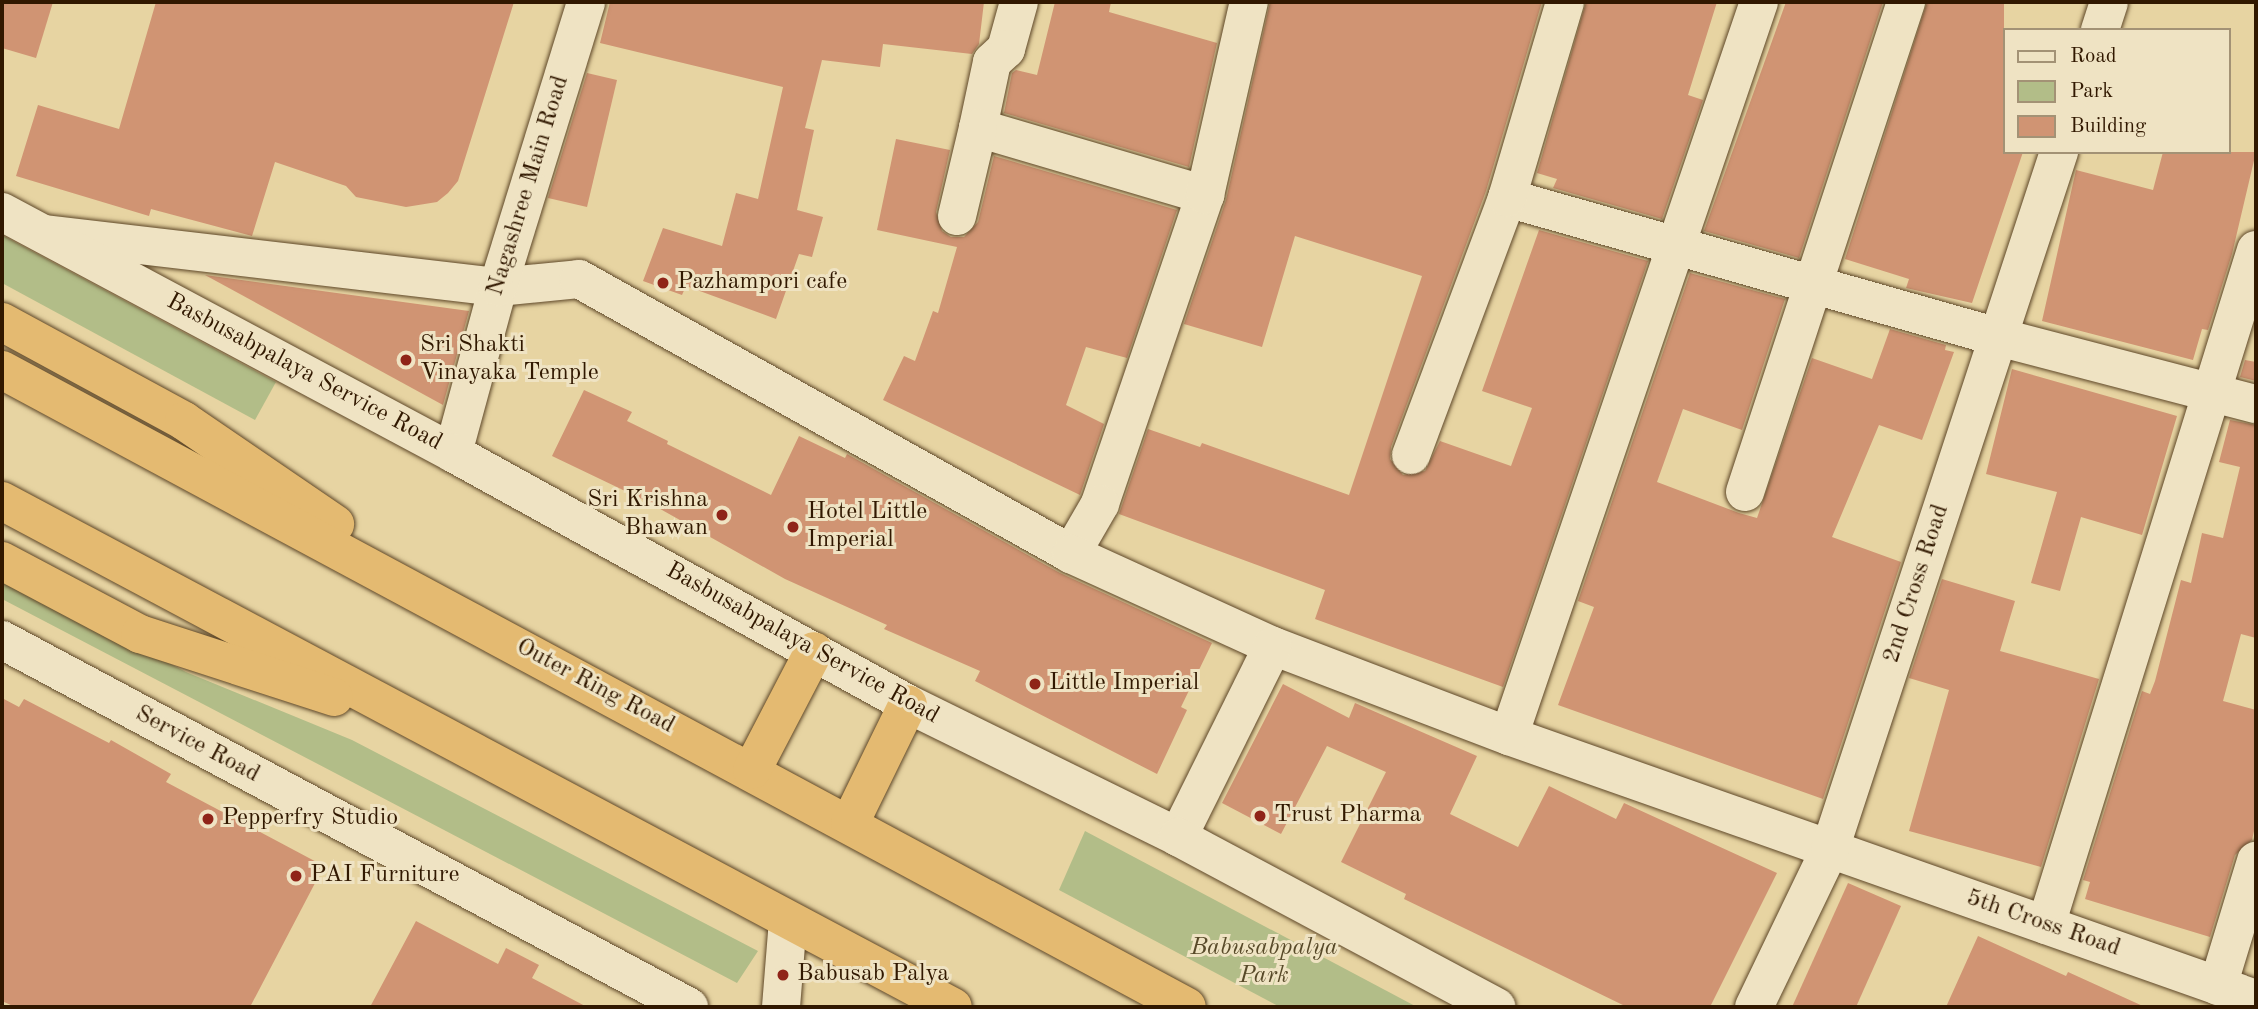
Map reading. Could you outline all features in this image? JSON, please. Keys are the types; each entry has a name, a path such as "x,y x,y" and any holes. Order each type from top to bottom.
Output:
{"highway":[{"path":"2,322 184,421 498,635"},
{"name":"Outer Ring Road","path":"2,369 850,822 1186,1007"},
{"path":"2,501 953,1007"},
{"path":"2,561 140,634 435,730"},
{"path":"752,770 814,652"},
{"path":"850,822 908,704"}],"street":[{"name":"Nagashree Main Road","path":"453,453 498,287 586,2"},
{"path":"957,216 992,62 1006,49 1019,2"},
{"path":"1411,455 1507,198 1565,2"},
{"path":"1509,736 1679,246 1759,2"},
{"path":"1745,492 1811,284 1906,2"},
{"path":"2101,28 2109,2"},
{"path":"1071,554 1100,503 1205,195 1240,4"},
{"path":"978,128 1205,195"},
{"name":"2nd Cross Road","path":"1754,1007 1830,849 2058,154"},
{"path":"1507,198 1998,337 2256,404"},
{"name":"Basbusabpalaya Service Road","path":"2,212 453,453 908,704 1178,836 1496,1007"},
{"name":"5th Cross Road","path":"45,234 498,287 579,279 1071,554 1273,646 1509,736 2256,999"},
{"path":"2046,925 2256,250"},
{"name":"Service Road","path":"2,640 689,1007"},
{"path":"1178,836 1273,646"},
{"path":"2218,986 2256,861"},
{"path":"781,1007 788,920"}],"green space":[{"path":"2,235 276,382 255,420 2,283"},
{"path":"2,575 186,672 352,740 758,951 737,983 2,599"},
{"name":"Babusabpalya Park","path":"1085,831 1417,1007 1280,1007 1059,890"}],"building":[{"path":"2,2 53,2 36,58 2,48"},
{"path":"156,2 514,2 458,181 448,193 437,202 406,207 356,197 346,186 275,162 252,236 151,209 149,216 16,176 38,105 119,129"},
{"path":"610,2 984,2 979,44 972,54 883,44 880,67 822,60 805,128 814,130 797,210 823,217 812,257 799,254 776,319 686,286 682,295 643,281 663,228 722,246 736,193 758,199 783,87 600,43"},
{"path":"1055,2 1111,2 1109,12 1217,43 1189,167 1004,113 1012,73 1016,70 1037,75"},
{"path":"1270,2 1542,2 1486,191 1391,447 1390,459 1403,475 1425,471 1440,441 1511,466 1532,408 1482,391 1539,230 1648,261 1503,687 1315,619 1325,590 1119,514 1148,429 1200,447 1202,443 1349,495 1422,276 1295,236 1262,347 1184,324 1226,200"},
{"path":"1586,2 1717,2 1688,95 1703,100 1662,219 1553,188 1557,179 1537,173"},
{"path":"1786,2 1883,2 1799,258 1704,231"},
{"path":"1927,2 2004,2 2002,154 2022,154 1972,303 1906,288 1909,279 1845,259"},
{"path":"587,73 617,80 587,207 548,198"},
{"path":"896,139 950,150 936,212 942,231 951,237 964,237 978,222 994,156 1177,210 1127,358 1086,347 1066,405 1104,424 1080,495 883,400 904,356 915,361 933,311 938,313 957,247 877,230"},
{"path":"2256,152 2232,254 2208,330 2202,329 2193,360 2042,321 2076,170 2153,190 2162,154"},
{"path":"1690,273 1785,299 1742,430 1683,409 1657,482 1739,513 1757,518 1812,358 1872,379 1890,329 1946,345 1945,350 1954,352 1922,440 1879,425 1832,537 1901,562 1823,799 1558,705 1594,607 1578,601"},
{"name":"Sri Shakti Vinayaka Temple","path":"205,275 469,311 443,405"},
{"path":"2245,360 2256,362 2256,381 2240,377"},
{"path":"2012,369 2177,416 2142,535 2081,517 2060,591 2031,583 2057,492 1986,474"},
{"path":"584,390 632,412 627,421 668,441 667,444 771,495 799,436 845,458 847,454 1060,573 1212,643 1181,707 1187,710 1157,774 975,681 980,671 884,629 887,625 785,579 646,501 552,456"},
{"path":"2230,420 2256,425 2256,638 2241,634 2223,701 2256,710 2256,822 2252,840 2235,855 2210,937 2085,899 2090,882 2083,880 2142,691 2150,694 2155,681 2181,580 2191,583 2202,533 2223,538 2240,467 2219,462"},
{"path":"1942,579 2015,601 2000,651 2099,679 2041,867 1909,831 1949,690 1909,678"},
{"path":"1283,684 1349,718 1355,703 1477,756 1450,814 1518,847 1549,786 1616,819 1624,803 1777,873 1710,1007 1627,1007 1404,899 1406,894 1341,862 1386,772 1327,746 1281,834 1222,803"},
{"path":"2,698 19,707 24,699 109,743 111,740 171,774 166,782 324,866 250,1007 15,1007 2,1001"},
{"path":"1848,883 1901,906 1856,1007 1792,1007"},
{"path":"416,921 498,964 506,948 539,965 532,978 587,1007 370,1007"},
{"path":"1978,936 2066,976 2068,972 2145,1007 1946,1007"}],"place":[{"name":"Pazhampori cafe","path":"663,283"},
{"name":"Sri Shakti Vinayaka Temple","path":"406,360"},
{"name":"Sri Krishna Bhawan","path":"722,515"},
{"name":"Hotel Little Imperial","path":"793,527"},
{"name":"Little Imperial","path":"1035,684"},
{"name":"Trust Pharma","path":"1260,816"},
{"name":"Pepperfry Studio","path":"208,819"},
{"name":"PAI Furniture","path":"296,876"},
{"name":"Babusab Palya","path":"783,975"}]}
